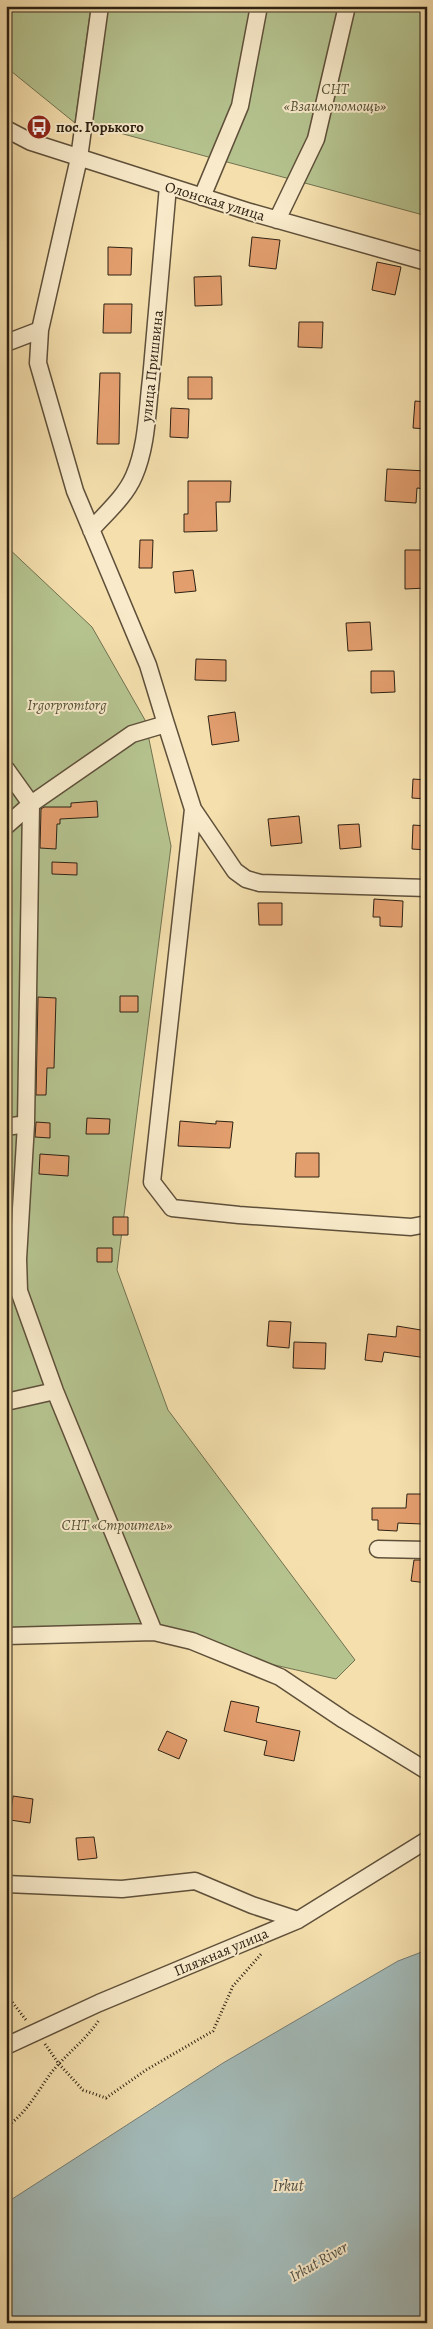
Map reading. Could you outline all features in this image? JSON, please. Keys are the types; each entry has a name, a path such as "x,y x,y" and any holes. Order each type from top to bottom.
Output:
{"street":[{"path":"100,6 79,158 40,330 38,363 43,386 75,491 148,665 193,809 235,871 246,879 260,883 427,888"},
{"path":"202,197 240,106 259,6"},
{"path":"277,220 316,139 347,6"},
{"name":"Олонская улица","path":"6,129 31,142 202,197 427,262"},
{"name":"улица Пришвина","path":"91,530 123,494 133,478 140,459 145,435 156,332 168,186"},
{"path":"6,343 40,330"},
{"path":"6,826 31,804 132,734 166,724"},
{"path":"6,769 31,804 26,1124 12,1259 19,1291 55,1391 154,1632"},
{"path":"193,809 152,1182 172,1208 239,1215 411,1227 427,1224"},
{"path":"6,1127 26,1124"},
{"path":"6,1402 55,1391"},
{"path":"378,1548 427,1550"},
{"path":"6,1636 154,1632 192,1641 280,1677 344,1720 427,1771"},
{"name":"Пляжная улица","path":"6,2046 114,1997 298,1920 427,1840"},
{"path":"6,1884 122,1889 194,1881 252,1905 298,1920"}],"path":[{"path":"6,1994 37,2032 59,2064 83,2090 106,2098 146,2070 213,2030 233,1986 264,1950"},
{"path":"6,2127 16,2120 38,2095 59,2064 96,2024 114,1997"}],"green space":[{"path":"6,6 91,6 75,123 6,67"},
{"name":"СНТ «Взаимопомощь»","path":"108,6 427,6 427,216 90,125"},
{"name":"СНТ «Строитель»","path":"6,546 92,627 145,720 171,846 117,1270 168,1410 355,1660 336,1679 143,1635 6,1640"}],"water":[{"name":"Irkut","path":"427,1950 427,2323 6,2323 6,2203 223,2063 398,1961"}],"building":[{"path":"252,237 280,240 276,269 249,266"},
{"path":"108,247 132,248 131,275 108,275"},
{"path":"377,262 401,267 395,295 372,290"},
{"path":"221,276 222,305 195,306 194,277"},
{"path":"104,304 132,304 131,333 103,333"},
{"path":"299,322 323,322 322,348 298,347"},
{"path":"100,373 120,373 119,444 97,444"},
{"path":"188,377 212,377 212,399 188,399"},
{"path":"415,401 427,402 427,429 413,428"},
{"path":"171,408 189,409 188,438 170,437"},
{"path":"387,469 427,471 427,489 417,488 416,503 385,501"},
{"path":"188,481 231,481 230,502 216,502 217,531 184,532 184,514 188,514"},
{"path":"140,540 153,540 152,568 139,568"},
{"path":"405,550 427,550 427,588 405,589"},
{"path":"193,570 196,591 175,593 173,572"},
{"path":"370,622 372,650 348,651 346,623"},
{"path":"196,659 226,660 226,681 195,680"},
{"path":"371,671 394,671 395,692 371,693"},
{"path":"235,712 239,741 212,745 208,716"},
{"path":"413,779 427,780 427,799 412,798"},
{"path":"97,801 98,817 60,819 60,824 57,824 56,849 40,848 41,809 44,807 71,807 71,803"},
{"path":"299,816 302,843 271,846 268,819"},
{"path":"359,824 361,847 340,849 338,825"},
{"path":"413,825 427,826 427,850 412,849"},
{"path":"52,862 77,863 77,875 52,874"},
{"path":"374,899 403,901 402,927 380,926 380,917 373,917"},
{"path":"258,903 282,903 282,925 259,925"},
{"path":"120,996 138,996 138,1012 120,1012"},
{"path":"38,997 56,998 54,1068 47,1068 46,1095 36,1095"},
{"path":"87,1118 110,1119 109,1134 86,1134"},
{"path":"180,1121 216,1124 216,1121 233,1122 230,1148 178,1146"},
{"path":"36,1122 50,1123 50,1138 35,1137"},
{"path":"296,1153 319,1153 319,1177 295,1177"},
{"path":"40,1154 69,1156 68,1176 39,1174"},
{"path":"113,1217 128,1217 128,1235 113,1235"},
{"path":"97,1248 112,1248 112,1262 97,1262"},
{"path":"269,1321 291,1322 289,1348 267,1346"},
{"path":"397,1326 427,1331 427,1358 384,1352 382,1362 365,1360 368,1334 396,1337"},
{"path":"294,1342 326,1343 325,1369 293,1368"},
{"path":"407,1494 427,1494 427,1517 422,1517 422,1524 398,1523 397,1531 378,1530 378,1520 372,1520 372,1508 406,1508"},
{"path":"414,1560 427,1560 427,1583 411,1581"},
{"path":"231,1701 259,1707 256,1722 300,1731 294,1761 264,1755 267,1741 224,1731"},
{"path":"167,1731 187,1740 179,1759 158,1750"},
{"path":"13,1796 33,1799 30,1823 10,1820"},
{"path":"94,1837 97,1858 78,1860 76,1838"}],"place":[{"name":"пос. Горького","path":"39,127"}],"park label":[{"name":"Irgorpromtorg","path":"67,705"}],"water label":[{"name":"Irkut River","path":"318,2261"}]}
